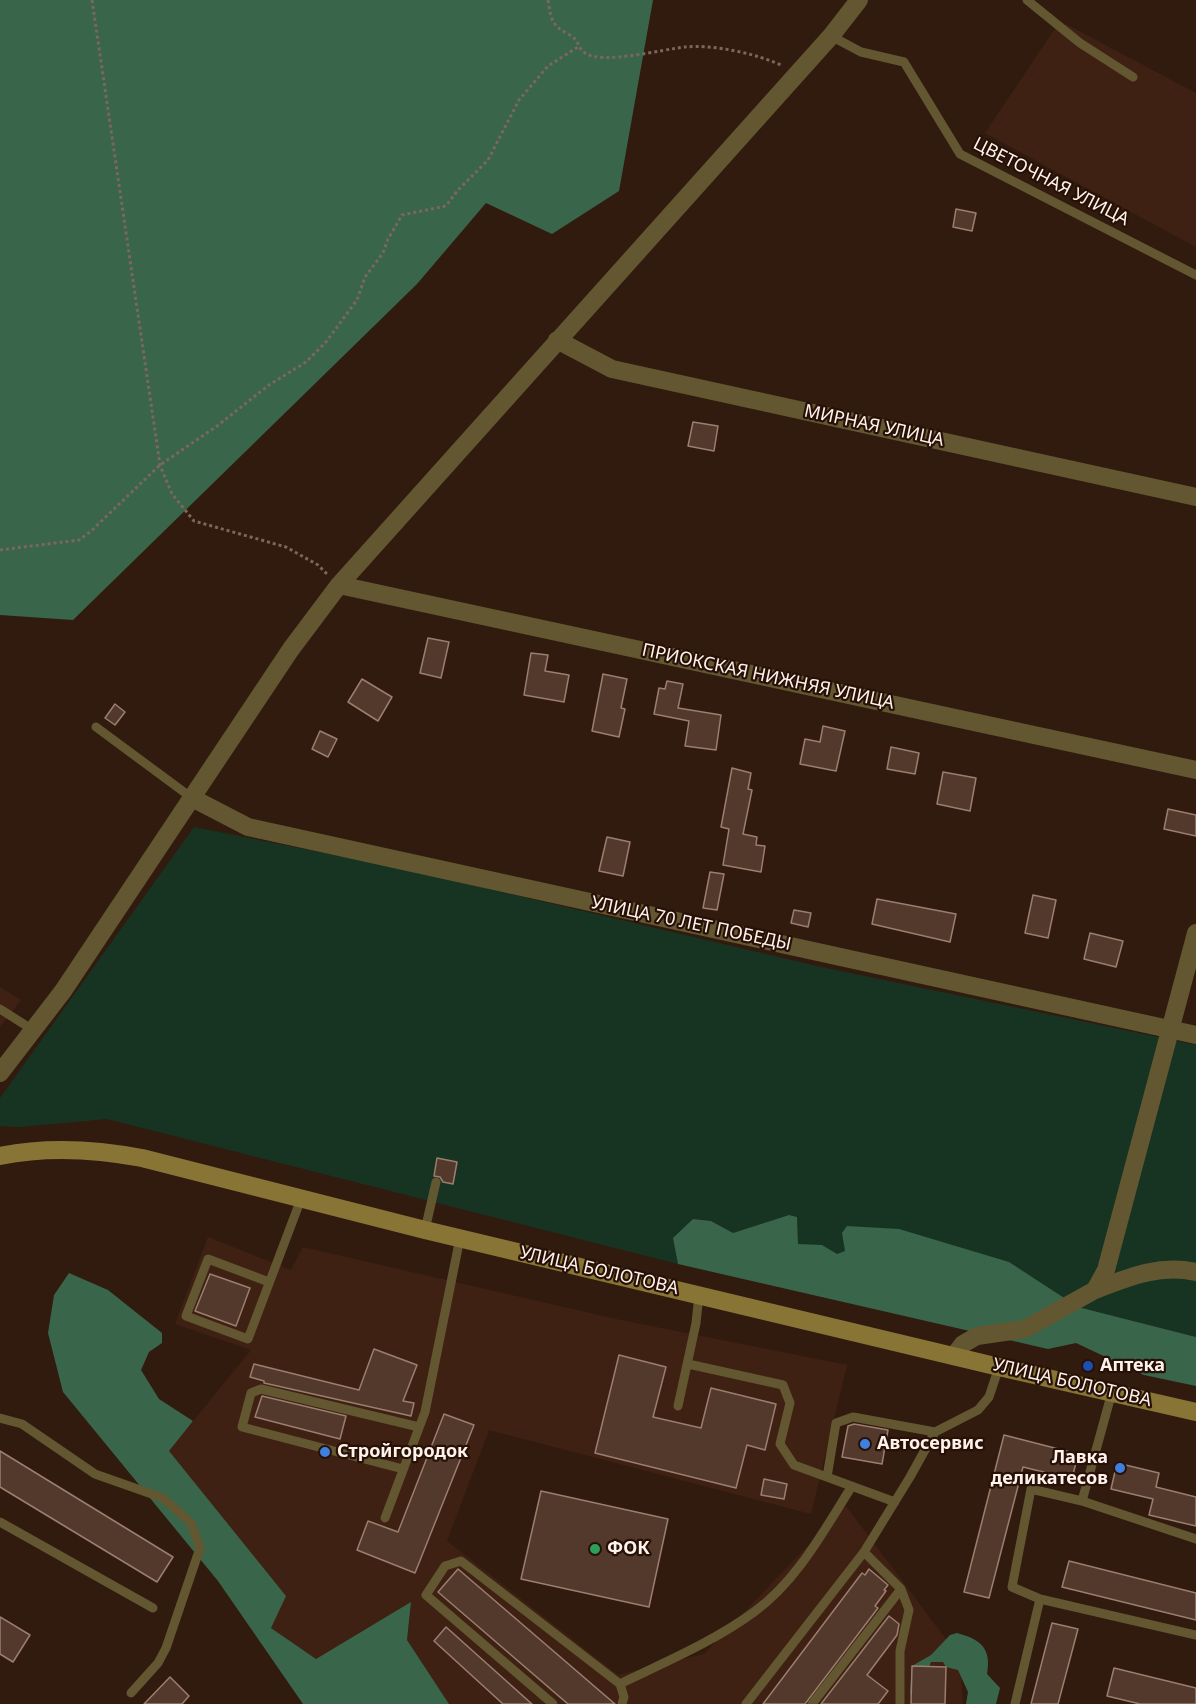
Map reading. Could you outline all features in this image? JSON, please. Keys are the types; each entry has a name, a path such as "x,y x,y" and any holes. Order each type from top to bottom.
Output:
{"main road":[{"name":"УЛИЦА БОЛОТОВА","path":"0,1156 56,1149 112,1152 185,1168 425,1230 1196,1412"}],"street":[{"path":"0,1073 63,991 291,649 339,585 831,36 859,0"},
{"name":"МИРНАЯ УЛИЦА","path":"557,340 612,369 1196,497"},
{"name":"ПРИОКСКАЯ НИЖНЯЯ УЛИЦА","path":"339,585 1196,770"},
{"name":"УЛИЦА 70 ЛЕТ ПОБЕДЫ","path":"192,798 248,827 1196,1035"},
{"path":"1095,1290 1106,1270 1196,933"},
{"path":"954,1356 963,1344 977,1336 1024,1329 1095,1290 1138,1273 1161,1269 1196,1272"}],"lane":[{"path":"1026,0 1080,43 1133,77"},
{"name":"ЦВЕТОЧНАЯ УЛИЦА","path":"831,36 861,52 904,62 960,154 1196,275"},
{"path":"96,727 192,798"},
{"path":"0,1009 33,1030"},
{"path":"425,1230 436,1182"},
{"path":"269,1282 208,1259 186,1316 248,1339 301,1199"},
{"path":"385,1518 426,1412 460,1238"},
{"path":"678,1406 688,1364 699,1295"},
{"path":"688,1364 783,1385 790,1403 780,1444 794,1465 895,1502"},
{"path":"748,1703 864,1552 934,1432 978,1410 989,1397 999,1367"},
{"path":"403,1469 242,1427 251,1394 261,1389 419,1427"},
{"path":"1082,1501 1112,1392"},
{"path":"826,1476 836,1423 853,1416 934,1432"},
{"path":"0,1418 22,1424 95,1474 163,1498 190,1523 200,1548 166,1648 158,1663 131,1693"},
{"path":"620,1684 720,1633 755,1612 791,1577 852,1486"},
{"path":"1196,1539 1082,1501 1031,1489 1012,1587 1040,1599 1196,1635"},
{"path":"0,1522 153,1608"},
{"path":"864,1552 901,1589 909,1610 900,1651 900,1704"},
{"path":"553,1704 426,1595 445,1566 461,1561 620,1684 624,1698 622,1704"},
{"path":"812,1704 901,1589"},
{"path":"1015,1704 1040,1599"}],"path":[{"path":"92,0 160,465 172,494 194,521 286,547 318,565 339,585"},
{"path":"548,0 552,20 558,28 576,40 578,47 587,55 598,57 644,53 686,46 717,48 768,59 796,73"},
{"path":"0,550 79,540 160,465 217,426 269,385 306,362 357,300 364,277 383,253 402,215 446,206 458,190 488,160 519,100 548,66 578,47"}],"shaded area":[{"path":"1060,21 1196,93 1196,247 985,133"},
{"path":"0,987 21,1000 0,1027"},
{"path":"208,1237 291,1270 303,1247 616,1319 847,1365 811,1514 489,1430 447,1541 618,1675 704,1654 846,1506 960,1658 963,1704 449,1704 407,1640 411,1603 316,1659 271,1628 169,1451 251,1350 175,1324"}],"green space":[{"path":"0,0 653,0 619,191 552,234 486,203 417,284 73,620 0,615"},
{"path":"194,827 404,869 817,966 1196,1045 1196,1337 1078,1307 842,1233 845,1251 837,1254 822,1245 798,1245 797,1217 789,1215 733,1233 711,1221 693,1219 674,1238 678,1264 107,1119 20,1127 0,1126 0,1098"},
{"path":"789,1215 797,1217 798,1244 822,1245 837,1254 845,1251 842,1233 847,1226 899,1229 1009,1262 1078,1307 1196,1337 1196,1386 1144,1375 1076,1343 1048,1349 678,1264 673,1238 693,1219 711,1221 733,1233"},
{"path":"69,1273 108,1290 162,1333 162,1343 149,1352 141,1370 159,1399 193,1421 169,1451 286,1596 271,1628 316,1659 411,1602 407,1640 449,1704 303,1704 218,1581 63,1392 48,1333 54,1295"},
{"path":"957,1633 972,1638 986,1651 987,1674 1000,1688 996,1704 966,1704 968,1692 958,1670 946,1667 943,1662 931,1662 915,1704 910,1693 912,1666 931,1655 950,1635"}],"building":[{"path":"956,209 976,213 972,231 953,227"},
{"path":"693,422 718,426 714,451 688,446"},
{"path":"428,638 449,642 441,678 420,673"},
{"path":"531,653 548,655 545,671 569,675 564,702 524,695"},
{"path":"603,674 627,679 621,708 625,709 619,737 592,731"},
{"path":"362,679 392,697 378,721 348,702"},
{"path":"667,681 683,684 678,708 721,715 716,750 685,746 689,721 654,714 659,688 665,689"},
{"path":"115,704 125,712 115,725 105,718"},
{"path":"823,726 845,731 836,771 800,764 805,739 820,742"},
{"path":"320,731 337,739 328,757 312,749"},
{"path":"891,747 919,753 915,774 887,769"},
{"path":"732,768 751,773 748,789 752,790 743,834 757,837 756,845 765,846 761,872 723,865 729,829 721,827"},
{"path":"943,772 976,778 970,811 937,804"},
{"path":"1168,809 1196,815 1196,836 1164,829"},
{"path":"607,837 630,842 623,876 599,871"},
{"path":"710,872 724,874 717,910 703,908"},
{"path":"1033,895 1056,900 1048,938 1025,933"},
{"path":"877,899 956,914 950,942 872,924"},
{"path":"794,910 811,913 808,927 791,923"},
{"path":"1090,933 1123,941 1116,967 1084,959"},
{"path":"437,1158 457,1162 453,1184 443,1182 440,1177 434,1176"},
{"path":"210,1274 250,1288 236,1326 195,1311"},
{"path":"374,1349 417,1365 403,1401 414,1403 411,1416 264,1383 264,1381 250,1377 254,1364 359,1390"},
{"path":"619,1355 666,1367 653,1417 701,1428 711,1388 776,1404 765,1450 747,1445 736,1488 595,1453"},
{"path":"262,1396 346,1416 340,1439 255,1417"},
{"path":"444,1414 474,1425 415,1573 357,1550 368,1521 398,1532"},
{"name":"Автосервис","path":"854,1424 888,1430 882,1464 842,1457 848,1426"},
{"path":"1004,1435 1078,1454 1072,1479 1023,1467 989,1598 964,1592"},
{"path":"0,1451 173,1557 157,1582 0,1487"},
{"path":"1117,1463 1159,1473 1156,1487 1196,1497 1196,1526 1149,1515 1153,1499 1111,1489"},
{"path":"764,1479 787,1484 784,1499 761,1495"},
{"name":"ФОК","path":"541,1491 668,1519 649,1607 521,1579"},
{"path":"1069,1561 1196,1593 1196,1620 1062,1587"},
{"path":"458,1569 615,1704 568,1704 438,1592"},
{"path":"869,1569 888,1585 875,1606 878,1608 805,1704 763,1704 862,1573 865,1575"},
{"path":"889,1616 899,1624 897,1635 867,1675 888,1691 878,1704 821,1704"},
{"path":"0,1617 30,1635 13,1662 0,1654"},
{"path":"1052,1623 1078,1629 1058,1704 1031,1704"},
{"path":"446,1627 532,1704 503,1704 434,1641"},
{"path":"912,1666 946,1667 945,1704 911,1704"},
{"path":"1114,1668 1196,1688 1196,1704 1140,1704 1107,1696"},
{"path":"170,1677 189,1696 182,1704 144,1704"}],"place":[{"name":"Аптека","path":"1088,1366"},
{"name":"Автосервис","path":"865,1444"},
{"name":"Стройгородок","path":"325,1452"},
{"name":"Лавка деликатесов","path":"1120,1468"},
{"name":"ФОК","path":"595,1549"}]}
